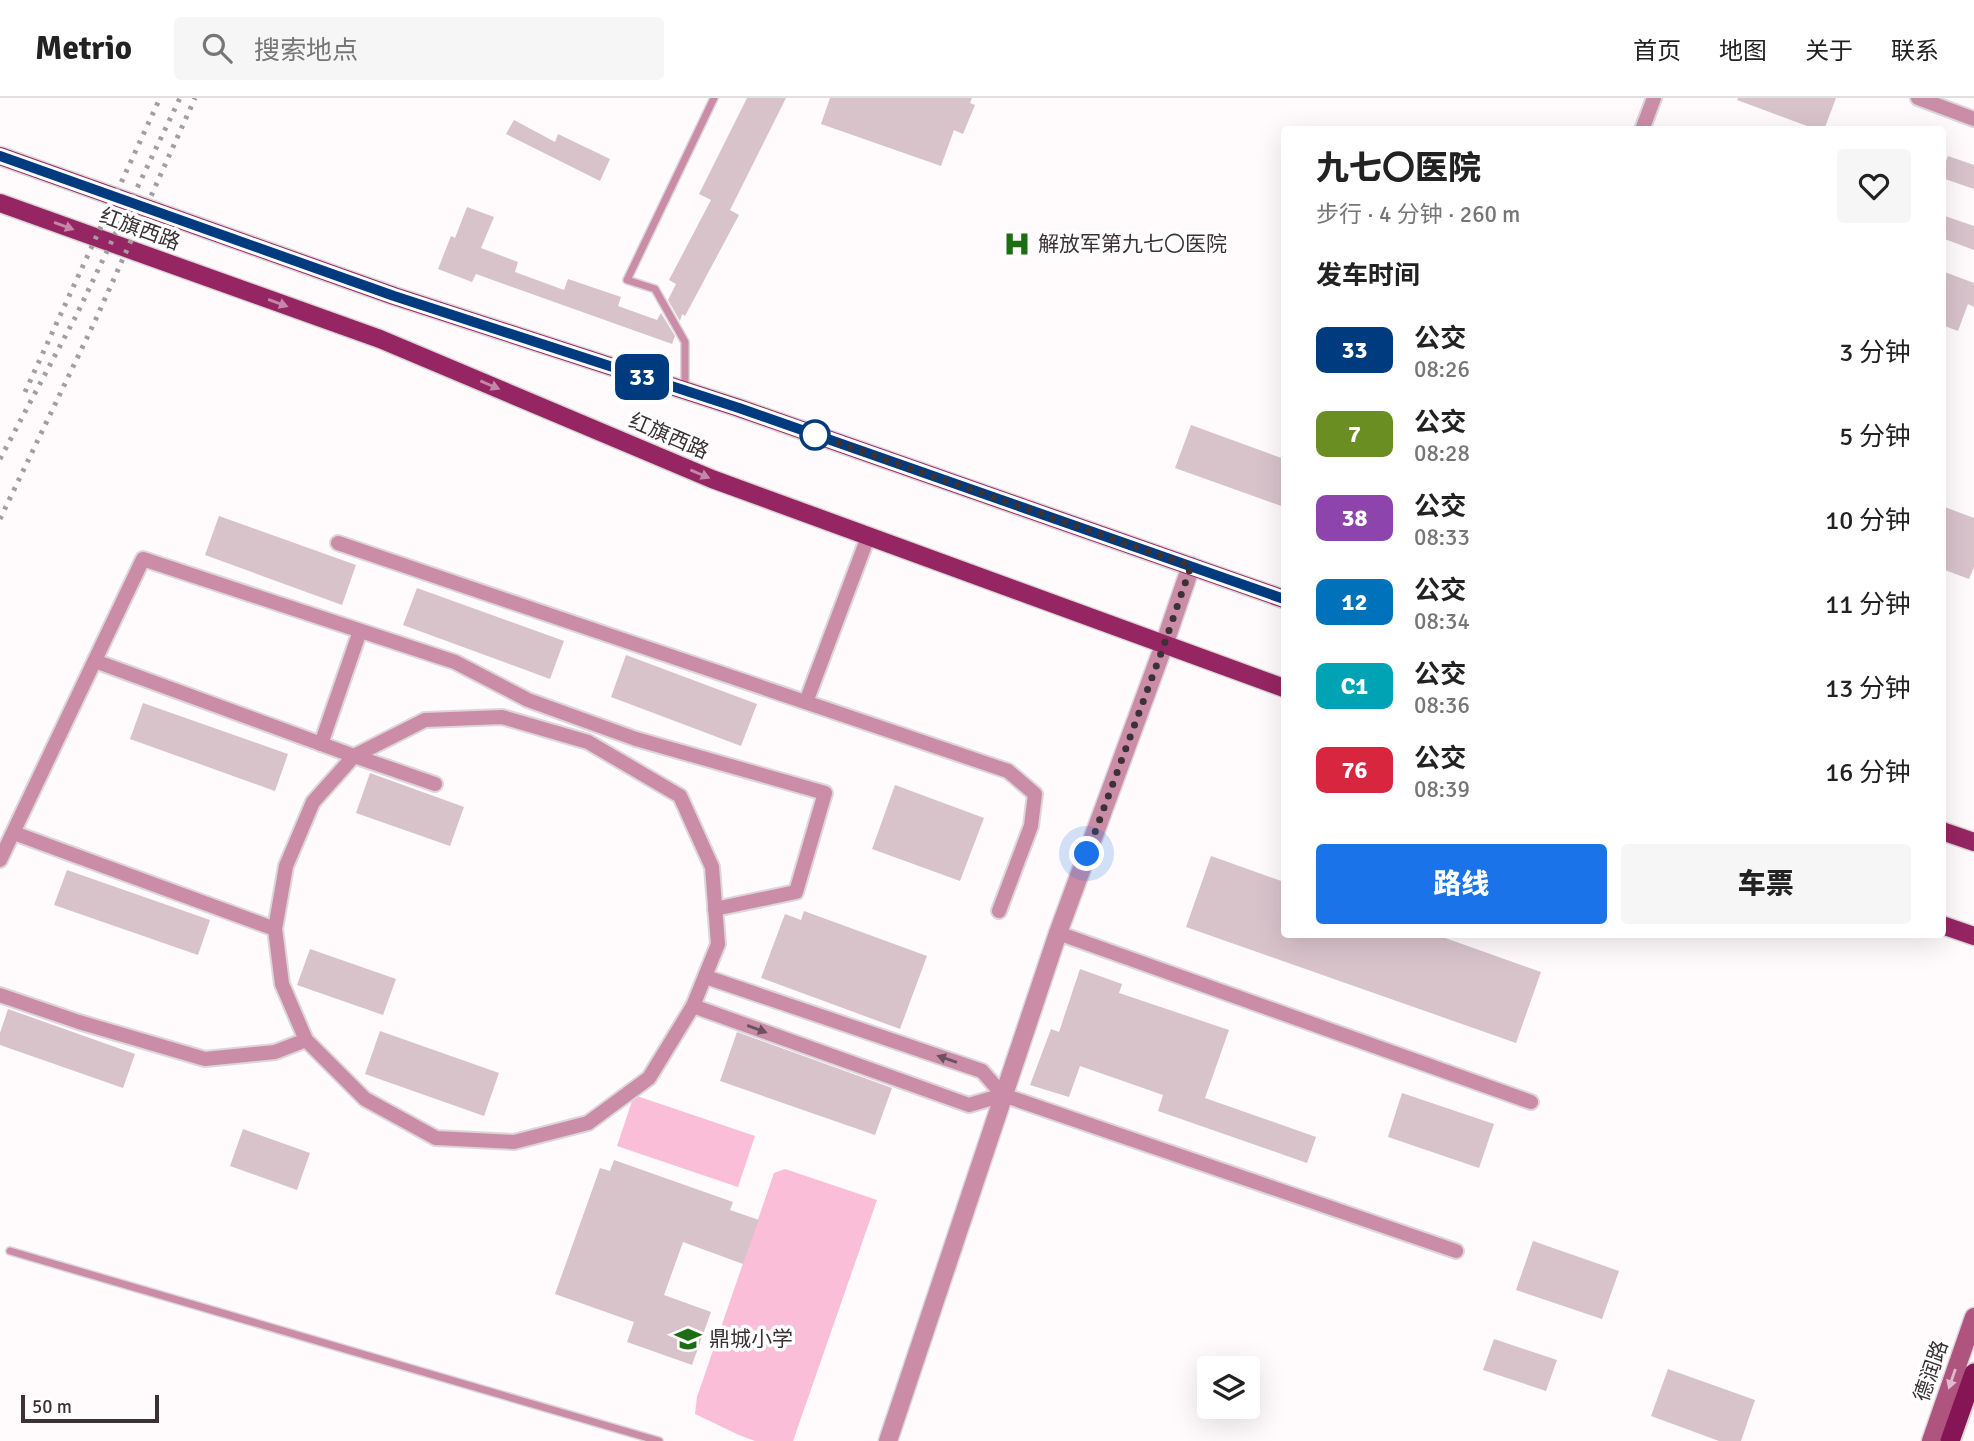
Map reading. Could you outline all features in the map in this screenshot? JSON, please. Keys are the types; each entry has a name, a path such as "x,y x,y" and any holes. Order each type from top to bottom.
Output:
{"highway":[{"path":"1950,1441 1974,1373"}],"main road":[{"name":"红旗西路","path":"0,156 394,296 685,390 1281,598"},
{"name":"红旗西路","path":"0,203 380,339 712,479 1281,687"},
{"path":"1946,832 1974,842"},
{"path":"1946,926 1974,936"},
{"name":"德润路","path":"1931,1441 1974,1317"}],"street":[{"path":"1644,126 1654,98"},
{"path":"1918,98 1974,119"},
{"path":"806,702 868,537"},
{"path":"338,543 1008,771 1035,794 1031,826 999,911"},
{"path":"0,860 143,559 455,662 528,700 636,739 825,793 796,892 715,909"},
{"path":"888,1441 1058,933 1191,566"},
{"path":"321,744 360,631"},
{"path":"94,662 435,784"},
{"path":"502,717 588,743 680,796 712,867 718,944 706,977 693,1006 649,1078 589,1123 514,1142 436,1138 365,1099 306,1040 282,984 275,929 286,866 313,802 354,756 425,720 502,717"},
{"path":"588,743 593,723"},
{"path":"14,833 275,929"},
{"path":"1058,933 1531,1102"},
{"path":"706,977 982,1071 1003,1095 1456,1251"},
{"path":"0,995 79,1022 205,1059 275,1052 306,1040"},
{"path":"693,1006 969,1105 1003,1095"}],"lane":[{"path":"685,390 685,342 655,289 626,280 714,98"},
{"path":"10,1251 659,1441"}],"shaded area":[{"path":"634,1095 755,1136 738,1187 617,1146"},
{"path":"785,1169 877,1200 793,1441 755,1441 695,1414 697,1397 774,1173"}],"building":[{"path":"747,98 786,98 730,210 739,215 680,321 668,300 676,284 669,280 711,200 699,194"},
{"path":"830,98 972,98 970,103 975,105 963,134 954,130 941,166 821,124"},
{"path":"1836,98 1826,126 1807,126 1737,100"},
{"path":"514,120 555,142 558,134 610,159 600,181 506,134"},
{"path":"1948,156 1974,165 1974,189 1946,179"},
{"path":"467,207 494,217 481,248 518,262 515,272 564,290 568,279 621,297 618,306 657,320 661,313 675,336 672,344 476,274 472,282 438,269 451,236 455,238"},
{"path":"1946,216 1974,226 1974,250 1946,240"},
{"path":"1946,272 1974,283 1974,307 1968,304 1958,331 1946,326"},
{"path":"1191,425 1281,458 1281,506 1175,468"},
{"path":"1946,508 1974,518 1974,567 1969,579 1946,570"},
{"path":"219,516 356,565 342,605 205,555"},
{"path":"417,588 564,641 550,679 403,625"},
{"path":"626,655 757,704 741,746 611,697"},
{"path":"143,703 288,754 275,791 130,739"},
{"path":"370,773 464,807 450,846 356,813"},
{"path":"895,785 984,818 960,881 872,849"},
{"path":"1211,856 1281,881 1281,938 1445,938 1541,972 1516,1043 1186,927"},
{"path":"67,870 210,920 198,955 54,905"},
{"path":"804,911 927,956 900,1029 761,978 785,914 801,920"},
{"path":"310,949 396,979 383,1015 297,985"},
{"path":"1080,969 1122,984 1119,993 1229,1030 1205,1098 1316,1137 1307,1163 1158,1111 1163,1095 1080,1066 1069,1097 1030,1085 1051,1029 1059,1032"},
{"path":"8,1009 135,1054 123,1088 0,1045 0,1033"},
{"path":"380,1031 499,1073 484,1116 365,1074"},
{"path":"737,1032 892,1088 875,1135 720,1081"},
{"path":"1402,1093 1494,1124 1479,1168 1388,1137"},
{"path":"243,1129 310,1153 297,1190 230,1166"},
{"path":"614,1160 733,1202 730,1210 759,1220 743,1264 683,1242 664,1295 711,1312 692,1365 627,1342 634,1322 555,1294 600,1168 610,1171"},
{"path":"1533,1241 1619,1271 1602,1319 1516,1290"},
{"path":"1494,1339 1557,1360 1546,1391 1483,1370"},
{"path":"1668,1369 1755,1400 1741,1441 1719,1441 1651,1416"}],"railway":[{"path":"25,392 160,98"},
{"path":"0,459 77,314 180,98"},
{"path":"0,519 95,321 195,98"}],"bus line":[{"name":"33","path":"0,156 394,296 739,408 1281,598"}],"place":[{"name":"解放军第九七〇医院","path":"1017,244"},
{"name":"鼎城小学","path":"688,1339"}],"route":[{"path":"815,435 1191,566 1087,854"}]}
